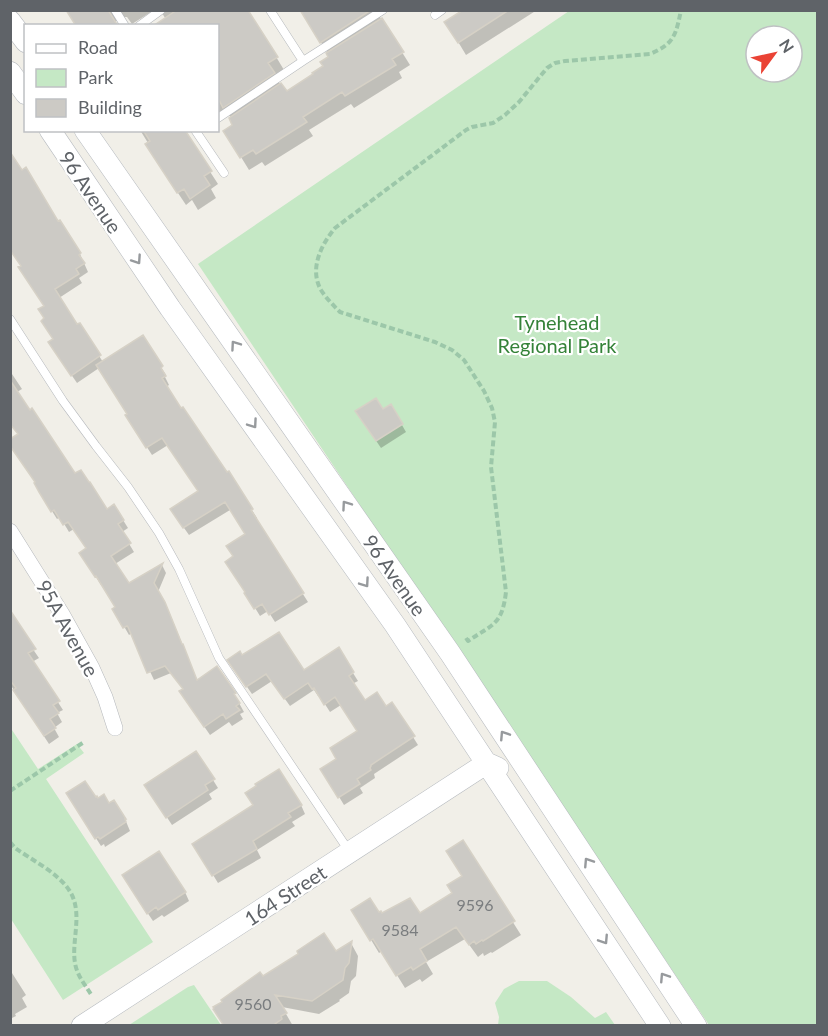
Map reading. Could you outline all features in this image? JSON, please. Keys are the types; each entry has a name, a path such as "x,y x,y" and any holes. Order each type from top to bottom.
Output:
{"main road":[{"path":"10,21 24,39"},
{"path":"10,72 24,91"},
{"name":"96 Avenue","path":"51,132 170,308 395,625 660,1026"},
{"name":"96 Avenue","path":"86,132 450,653 696,1026"},
{"path":"487,763 536,784"},
{"name":"164 Street","path":"82,1026 487,763"}],"street":[{"name":"95A Avenue","path":"10,531 62,614 92,668 115,728"}],"lane":[{"path":"116,10 124,24"},
{"path":"142,24 161,10"},
{"path":"270,10 303,61"},
{"path":"219,117 383,10"},
{"path":"198,132 224,174"},
{"path":"10,319 63,400 159,532 179,569 219,658 350,853"}],"path":[{"path":"468,641 496,622 505,602 506,592 491,466 495,422 492,408 464,360 452,351 435,342 340,312 320,288 316,276 320,252 325,240 335,228 466,130 493,123 505,116 547,68 565,61 650,54 662,49 676,34 681,10"},
{"path":"10,791 84,742"},
{"path":"10,842 15,848 61,879 71,892 77,910 75,963 80,977 95,1002"}],"green space":[{"name":"Tynehead Regional Park","path":"569,11 817,11 817,1025 709,1025 198,264"},
{"path":"10,727 38,769 77,744 84,753 46,779 153,942 63,1000 11,919"},
{"path":"519,981 547,981 571,997 595,1018 606,1012 615,1025 498,1025 499,1017 495,1003 504,989"},
{"path":"194,985 221,1025 129,1025 188,987"}],"building":[{"path":"66,10 108,10 117,24 75,24"},
{"path":"177,10 248,10 278,57 268,63 275,73 223,108 219,100 219,24 156,24"},
{"path":"300,10 371,10 320,43"},
{"path":"463,10 509,10 458,43 444,22"},
{"path":"382,18 404,52 392,59 396,65 345,96 342,92 303,117 307,122 256,154 253,150 240,158 223,131 232,125 229,118 281,83 287,91 323,66 320,62 328,57 326,53"},
{"path":"144,132 186,132 212,171 204,176 210,185 190,199 184,189 177,193 145,144 150,141"},
{"path":"10,152 22,170 26,167 58,221 60,220 81,253 79,255 85,263 76,269 79,274 55,289 77,324 80,323 101,355 71,376 48,342 53,339 41,321 44,318 38,309 44,306 18,267 21,266 10,250"},
{"path":"143,335 163,366 161,368 166,376 162,378 227,472 229,471 304,593 269,615 262,604 254,609 225,562 233,556 226,546 245,534 225,502 183,528 170,509 198,491 162,438 146,448 96,365"},
{"path":"10,380 30,410 32,408 75,473 81,470 107,509 114,504 124,520 118,524 131,543 111,556 129,583 163,563 154,583 165,602 197,680 217,666 236,693 234,694 240,703 236,706 240,710 226,719 223,714 204,727 179,691 183,689 165,666 147,673 128,627 123,628 112,609 115,607 79,553 86,548 68,522 63,525 54,510 51,512 35,482 10,446 10,439 18,434 10,424"},
{"path":"376,398 383,409 391,404 403,424 376,441 355,411"},
{"path":"10,610 36,649 28,653 60,701 53,705 59,713 50,719 56,728 44,736 13,690 16,688 10,680"},
{"path":"279,632 304,670 339,647 354,672 349,676 365,700 377,692 386,706 392,702 415,736 371,765 371,770 357,779 360,784 338,798 320,769 336,759 330,748 357,731 335,697 324,705 314,688 312,689 308,683 284,699 266,674 246,687 227,660 240,651 242,655"},
{"path":"196,751 215,779 205,785 208,790 166,818 144,785"},
{"path":"279,769 302,805 288,813 291,817 253,841 257,849 212,876 192,844 253,805 245,793"},
{"path":"85,781 96,797 104,794 109,803 114,800 126,819 126,822 100,839 98,837 95,839 66,793"},
{"path":"463,840 515,921 483,941 476,944 474,941 469,945 456,927 420,949 427,961 413,970 411,967 396,976 373,939 370,941 351,910 370,898 382,913 410,898 420,913 452,893 447,885 462,876 446,851"},
{"path":"159,851 186,892 158,910 156,907 147,914 122,875"},
{"path":"324,933 336,951 352,941 349,963 345,968 343,980 312,1001 275,995 287,1013 272,1026 224,1026 213,1007 260,972 263,976 298,954 297,951"}]}
